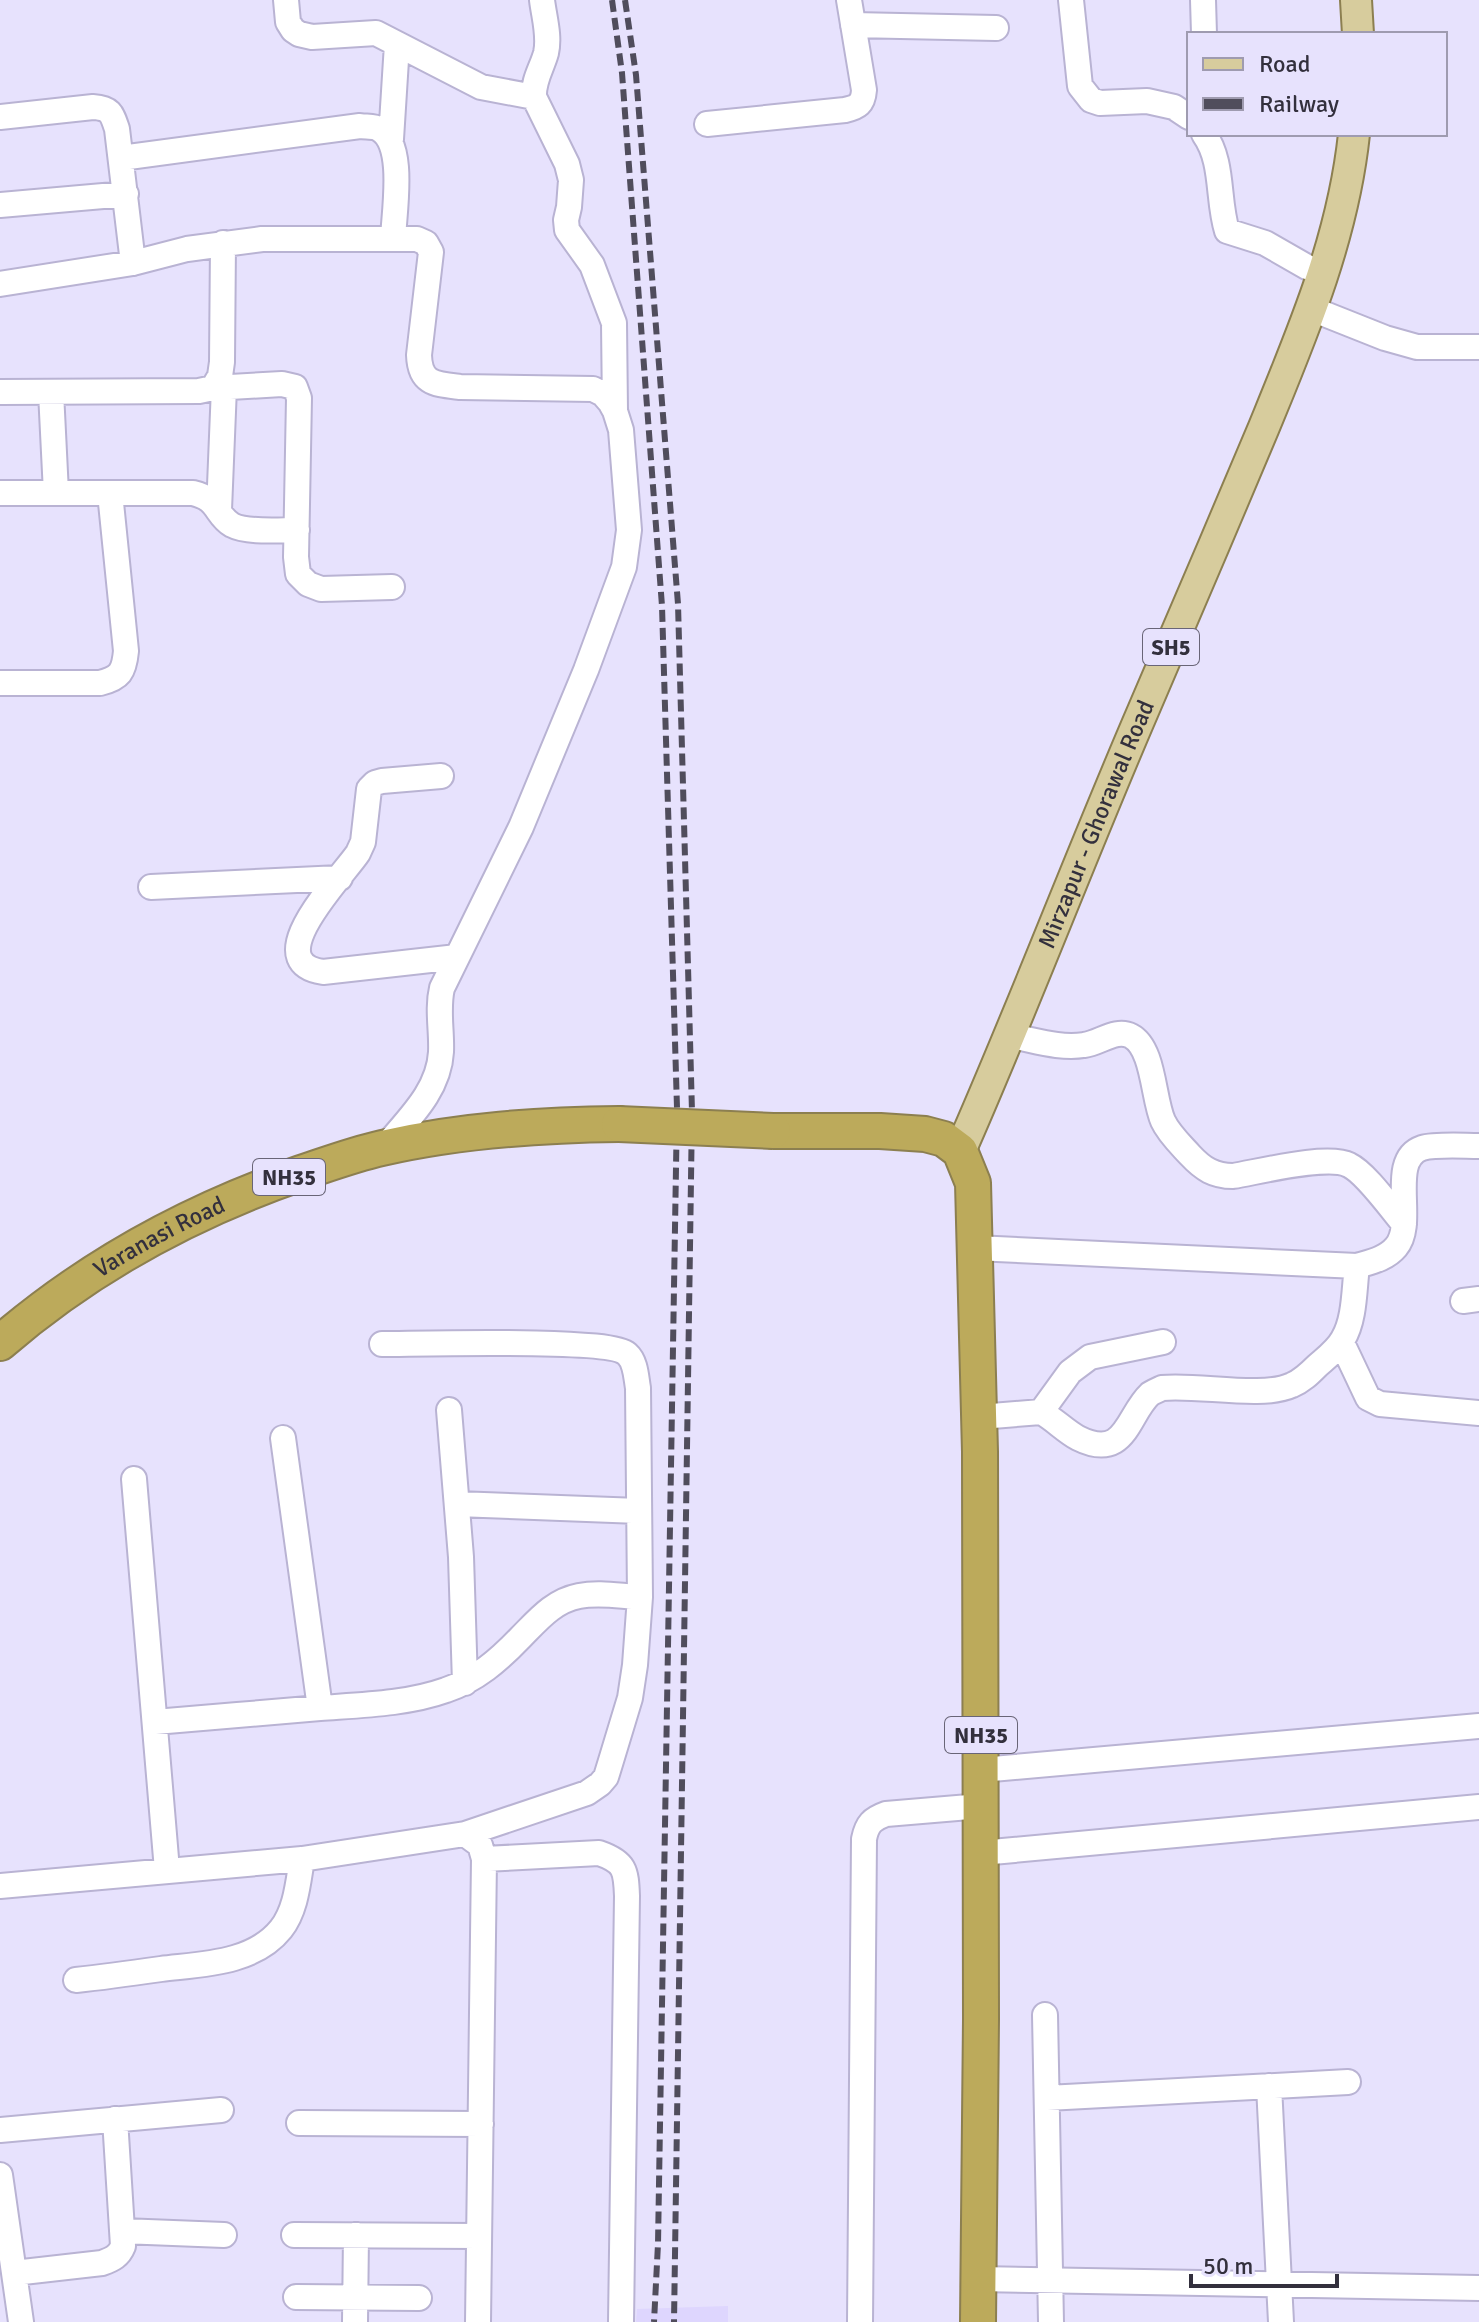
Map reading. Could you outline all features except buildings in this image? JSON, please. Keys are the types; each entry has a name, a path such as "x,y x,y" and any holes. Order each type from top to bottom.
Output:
{"highway":[{"name":"Varanasi Road","path":"0,1343 40,1309 113,1260 188,1219 272,1183 384,1148 529,1126 619,1124 925,1134 944,1139 960,1151"},
{"name":"NH35","path":"960,1151 973,1183 980,1417 978,2322"}],"main road":[{"path":"1356,0 1358,32"},
{"name":"Mirzapur - Ghorawal Road","path":"960,1151 1011,1036 1098,818 1200,582 1312,309 1342,209 1354,136"}],"street":[{"path":"286,0 288,22 299,34 312,37 376,33 481,87 534,97"},
{"path":"384,1148 434,1083 441,1052 440,998 447,976 521,827 586,670 624,567 628,547 628,504 621,430 615,411 614,323 592,265 567,230 571,180 567,164 534,97 534,85 547,43 542,0"},
{"path":"707,124 857,107 863,101 864,90 849,0"},
{"path":"1071,0 1080,86 1091,100 1100,103 1147,101 1187,109"},
{"path":"1203,0 1204,32"},
{"path":"853,25 996,28"},
{"path":"393,239 396,158 391,139 397,44"},
{"path":"0,117 93,107 104,108 112,115 117,129 133,263"},
{"path":"121,158 360,126 377,127 391,139"},
{"path":"1206,136 1213,146 1227,231 1265,243 1324,273"},
{"path":"0,205 126,194"},
{"path":"0,284 133,263 223,243 262,239 417,239 426,243 431,252 419,355 420,368 428,380 460,387 593,389 603,394 615,411"},
{"path":"219,510 223,243"},
{"path":"1312,309 1385,338 1417,347 1479,347"},
{"path":"0,392 199,391 282,384 295,387 299,398 298,574 308,584 321,589 392,587"},
{"path":"51,392 56,493"},
{"path":"0,493 193,493 211,500 226,521 234,526 297,530"},
{"path":"0,683 100,683 115,680 125,667 110,493"},
{"path":"441,776 382,781 369,789 363,842 340,878 306,920 301,931 300,957 310,970 323,972 457,957"},
{"path":"151,887 340,878"},
{"path":"1011,1036 1073,1046 1095,1043 1120,1033 1129,1035 1145,1051 1168,1130 1208,1171 1218,1176 1233,1176 1336,1161 1350,1165 1361,1174 1404,1224"},
{"path":"975,1248 1357,1266 1384,1257 1397,1247 1404,1224 1405,1167 1410,1156 1422,1148 1479,1146"},
{"path":"980,1417 1041,1412 1076,1437 1101,1445 1114,1441 1128,1430 1151,1394 1162,1388 1280,1389 1305,1378 1342,1343 1351,1315 1357,1266"},
{"path":"1041,1412 1070,1372 1090,1357 1163,1342"},
{"path":"1342,1343 1368,1398 1380,1404 1479,1413"},
{"path":"0,1886 302,1859 465,1834 587,1793 606,1777 630,1698 640,1597 638,1388 635,1366 628,1354 617,1348 554,1344 382,1344"},
{"path":"449,1410 461,1557 465,1683"},
{"path":"283,1438 320,1708"},
{"path":"134,1479 167,1870"},
{"path":"457,1504 639,1511"},
{"path":"155,1722 425,1696 465,1683 498,1660 537,1620 561,1602 598,1594 640,1597"},
{"path":"981,1770 1479,1726"},
{"path":"860,2322 864,1839 867,1827 874,1818 886,1814 981,1806"},
{"path":"981,1853 1479,1807"},
{"path":"465,1834 480,1845 484,1859 478,2322"},
{"path":"484,1859 599,1853 615,1859 626,1872 621,2322"},
{"path":"76,1980 217,1962 244,1955 262,1946 280,1930 289,1916 297,1893 302,1859"},
{"path":"1045,2015 1051,2322"},
{"path":"1047,2098 1348,2082"},
{"path":"1269,2086 1281,2322"},
{"path":"0,2130 221,2110"},
{"path":"14,2273 112,2260 120,2254 123,2246 115,2119"},
{"path":"299,2123 481,2124"},
{"path":"0,2175 21,2322"},
{"path":"122,2231 224,2235"},
{"path":"294,2235 479,2236"},
{"path":"355,2322 356,2235"},
{"path":"978,2279 1479,2288"},
{"path":"296,2297 419,2298"}],"shaded area":[{"path":"728,2306 728,2322 636,2322 637,2309"}],"railway":[{"path":"612,0 622,73 662,606 677,1108 658,2244 654,2322"},
{"path":"625,0 636,75 678,604 692,1112 674,2322"}]}
